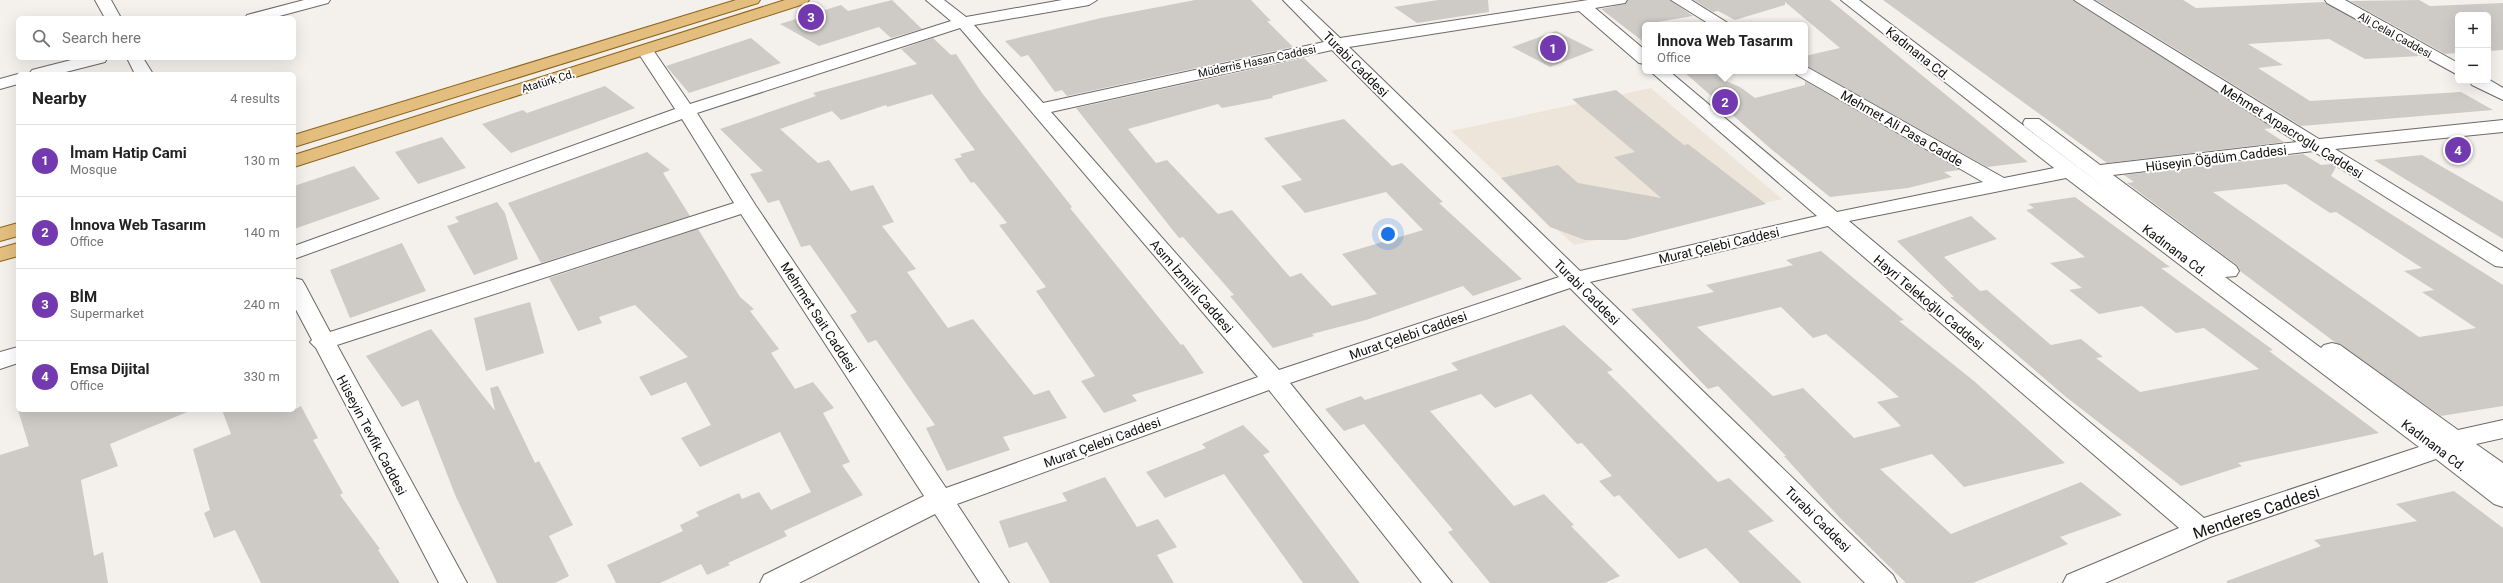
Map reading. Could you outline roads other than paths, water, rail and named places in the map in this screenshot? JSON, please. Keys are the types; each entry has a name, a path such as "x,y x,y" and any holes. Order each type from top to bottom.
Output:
{"main road":[{"name":"Atatürk Cd.","path":"296,140 752,0"},
{"name":"Atatürk Cd.","path":"296,160 645,51 801,0"},
{"path":"0,226 16,222"},
{"path":"0,234 16,230"},
{"path":"0,250 16,245"},
{"path":"0,255 16,250"}],"street":[{"path":"103,0 112,16"},
{"path":"261,16 322,0"},
{"name":"Asım İzmirli Caddesi","path":"934,0 959,20 1274,380 1438,583"},
{"path":"296,252 686,111 959,20 1004,0"},
{"path":"959,20 1089,0"},
{"name":"Turabi Caddesi","path":"1291,0 1883,583"},
{"name":"Müderris Hasan Caddesi","path":"1038,109 1336,44 1584,7 1619,0"},
{"path":"1679,0 1718,22"},
{"name":"Kadınana Cd.","path":"1849,0 2070,171 2446,444 2503,476"},
{"name":"Kadınana Cd.","path":"1869,0 2096,172 2446,444 2503,497"},
{"name":"Mehmet Arpacroglu Caddesi","path":"2082,0 2503,261"},
{"name":"Ali Celal Caddesi","path":"2333,0 2455,68"},
{"path":"1584,7 1642,56"},
{"name":"Mehrmet Sait Caddesi","path":"645,51 686,111 746,206 995,583"},
{"path":"46,72 91,60"},
{"path":"136,60 143,72"},
{"name":"Hayri Telekoğlu Caddesi","path":"1662,74 1831,219 2200,530"},
{"name":"Mehmet Ali Pasa Cadde","path":"1808,74 2002,185"},
{"path":"0,84 16,80"},
{"path":"2483,84 2503,95"},
{"name":"Hüseyin Öğdüm Caddesi","path":"2096,172 2427,132 2503,126"},
{"name":"Murat Çelebi Caddesi","path":"774,583 939,500 1274,380 1574,279 1831,219 2070,171"},
{"path":"322,342 746,206"},
{"name":"Hüseyin Tevfik Caddesi","path":"296,289 322,342 452,583"},
{"path":"0,361 16,355"},
{"name":"Menderes Caddesi","path":"2077,583 2200,530 2446,444 2503,429"}],"place":[{"name":"BİM","path":"811,17"},
{"name":"İmam Hatip Cami","path":"1553,48"},
{"name":"İnnova Web Tasarım","path":"1725,102"},
{"name":"Emsa Dijital","path":"2458,150"}]}
